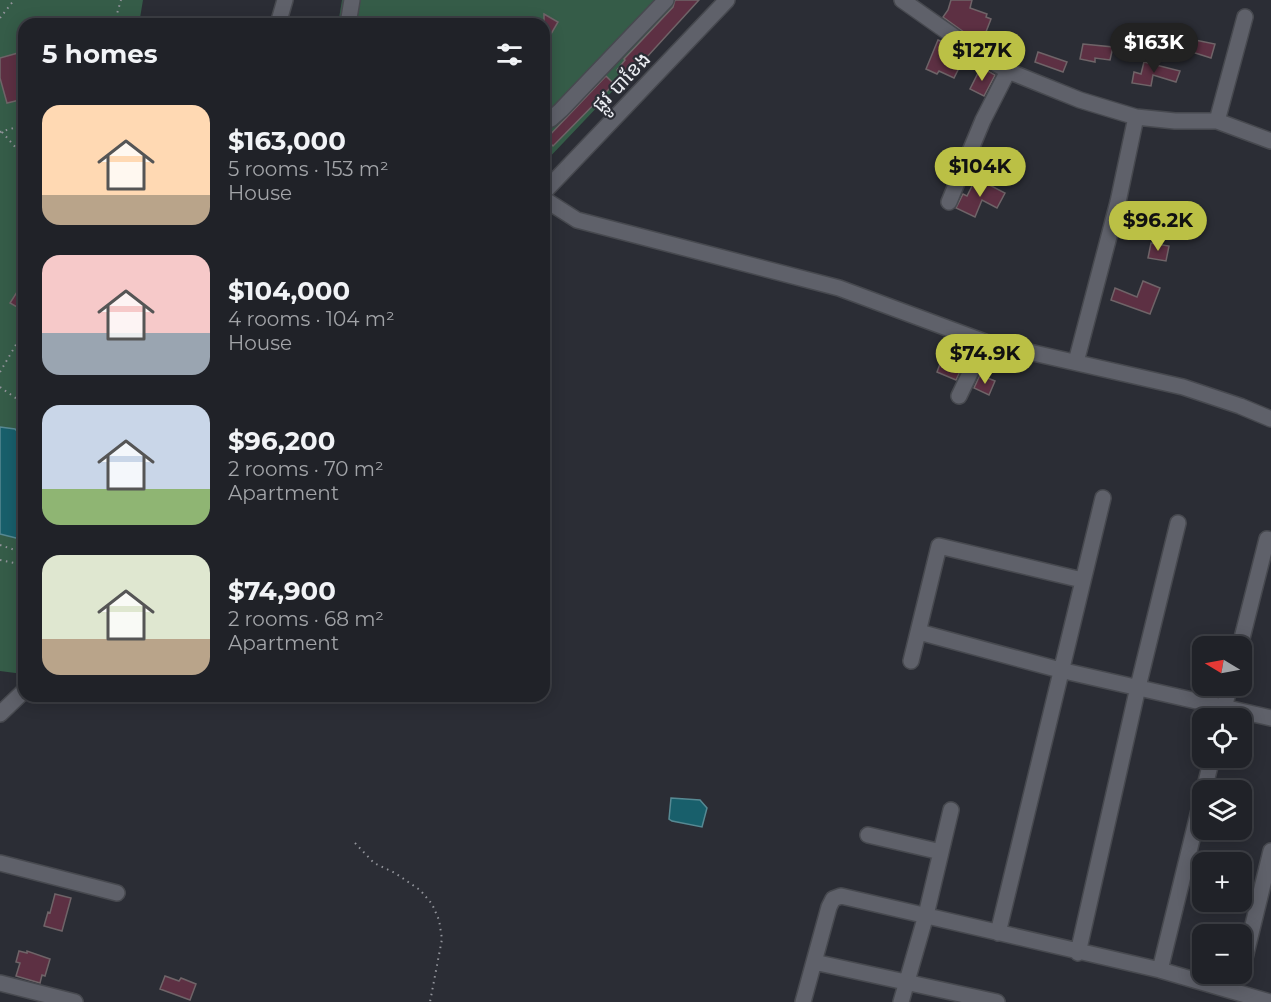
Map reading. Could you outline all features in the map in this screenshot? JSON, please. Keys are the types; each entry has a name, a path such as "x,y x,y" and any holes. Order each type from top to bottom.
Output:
{"street":[{"path":"280,18 285,0"},
{"path":"349,18 352,0"},
{"path":"550,119 666,0"},
{"name":"ផ្លូវ បាខែង","path":"550,186 727,0"},
{"path":"902,0 979,54 1008,71 1089,104 1136,117 1174,121 1217,121 1271,141"},
{"path":"1217,121 1245,17"},
{"path":"949,202 983,120 1008,71"},
{"path":"1076,362 1118,201 1136,117"},
{"path":"550,203 577,220 839,288 985,342 1183,387 1271,419"},
{"path":"959,396 985,342"},
{"path":"998,933 1103,498"},
{"path":"1078,953 1137,687 1178,523"},
{"path":"1242,636 1267,538 1271,540"},
{"path":"911,661 939,546 1082,580"},
{"path":"919,632 1060,670 1137,687 1206,708"},
{"path":"0,714 18,697"},
{"path":"1252,716 1271,718"},
{"path":"901,1002 926,915 951,810"},
{"path":"868,835 941,852"},
{"path":"1160,970 1192,838"},
{"path":"1252,930 1271,851"},
{"path":"0,863 117,893"},
{"path":"803,1002 829,907 837,897 849,897 1078,953 1160,970 1270,1002"},
{"path":"814,962 995,1002"},
{"path":"0,983 75,1002"},
{"path":"1237,991 1239,984"}],"path":[{"path":"0,18 14,0"},
{"path":"116,18 120,0"},
{"path":"18,127 1,132 18,151"},
{"path":"0,372 18,341"},
{"path":"0,387 18,400"},
{"path":"0,545 18,551"},
{"path":"0,560 18,564"},
{"path":"355,843 374,862 420,890 432,904 439,920 442,939 430,1002"}],"green space":[{"path":"0,0 143,0 140,18 18,18 18,673 0,671"},
{"path":"342,0 699,0 550,157 550,18 339,18"}],"water":[{"path":"0,427 15,429 18,432 18,538 0,534"},
{"path":"671,798 700,800 707,808 702,827 669,819"}],"building":[{"path":"675,0 699,0 626,80 617,70 624,59 673,7"},
{"path":"951,0 972,0 970,8 987,14 986,17 991,19 984,37 977,35 975,40 943,17"},
{"path":"544,14 558,22 550,36 550,18 544,18"},
{"path":"938,40 947,44 945,49 964,58 954,78 939,71 937,74 926,69"},
{"path":"1195,40 1215,44 1211,58 1192,52"},
{"path":"1083,44 1113,47 1110,60 1095,58 1095,62 1080,59"},
{"path":"1038,52 1067,62 1063,72 1035,62"},
{"path":"18,53 18,100 7,103 0,78 0,58"},
{"path":"1144,62 1180,71 1176,82 1153,75 1151,86 1132,83 1134,72 1141,74"},
{"path":"981,67 995,75 984,96 970,89"},
{"path":"606,76 614,84 553,146 550,143 550,135"},
{"path":"976,178 1005,193 997,208 982,200 975,217 956,208 963,194 967,196"},
{"path":"1151,243 1169,246 1166,261 1148,258"},
{"path":"1143,281 1160,288 1150,314 1111,300 1115,288 1137,297"},
{"path":"18,290 18,308 10,303"},
{"path":"943,356 961,364 962,367 956,380 937,372"},
{"path":"980,375 995,381 989,395 974,388"},
{"path":"55,894 71,898 62,931 44,926"},
{"path":"19,951 27,953 27,951 50,959 45,976 42,975 40,983 16,976 20,963 16,962"},
{"path":"165,976 179,981 181,978 196,984 190,1000 160,989"}]}
